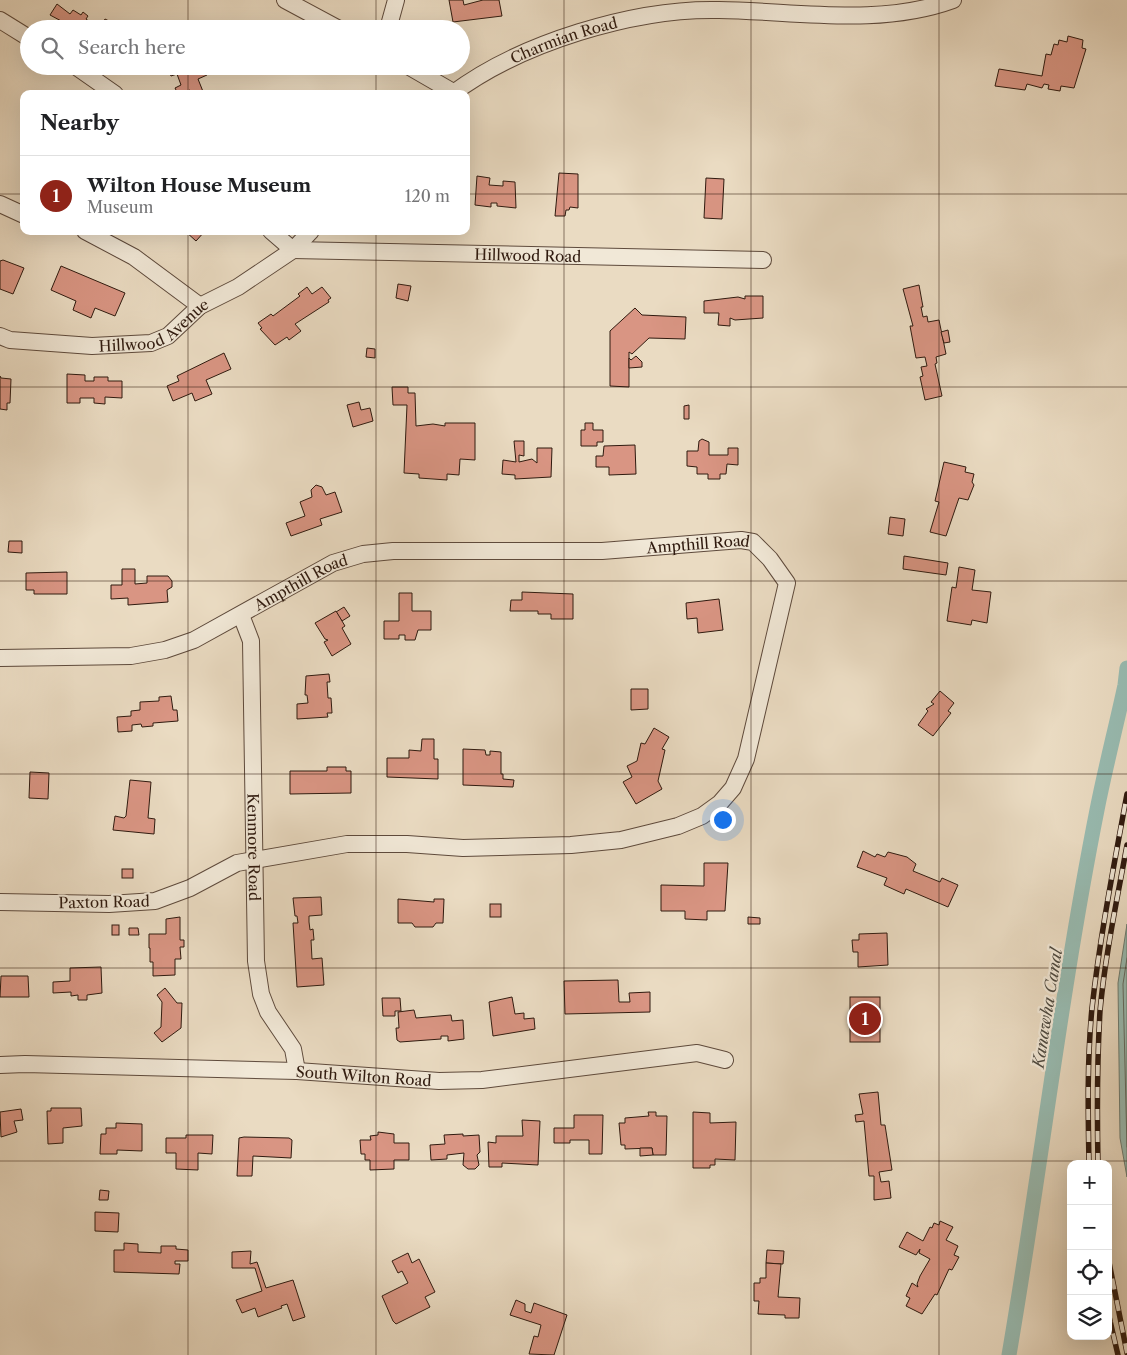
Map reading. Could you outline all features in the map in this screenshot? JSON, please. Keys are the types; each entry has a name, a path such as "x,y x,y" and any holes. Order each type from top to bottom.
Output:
{"street":[{"path":"285,0 322,20"},
{"path":"390,20 396,0"},
{"name":"Charmian Road","path":"457,90 508,60 576,33 640,17 677,11 718,10 817,15 879,13 953,0"},
{"path":"0,20 20,32"},
{"path":"88,75 109,90"},
{"path":"423,75 447,90"},
{"path":"0,204 20,213"},
{"path":"93,235 134,257 200,306"},
{"path":"276,235 292,250 307,235"},
{"name":"Hillwood Avenue","path":"0,336 10,340 92,346 151,343 168,336 200,306 238,287 292,250"},
{"name":"Hillwood Road","path":"292,250 763,260"},
{"name":"Ampthill Road","path":"0,658 131,656 165,650 194,640 333,563 362,554 393,551 602,550 741,540 753,542 770,559 787,583 743,768 733,788 720,803 702,816 678,826 621,840 571,845 463,848 407,844 347,844"},
{"name":"Kenmore Road","path":"241,615 251,641 256,961 261,994 268,1012 293,1049 297,1071"},
{"name":"Paxton Road","path":"0,902 108,904 155,901 190,888 237,863 347,844"},
{"name":"South Wilton Road","path":"0,1065 25,1064 297,1071 439,1082 482,1080 697,1053 725,1060"}],"water":[{"path":"1127,924 1127,1177 1120,1138 1118,983"}],"building":[{"path":"449,0 463,0 464,5 483,0 499,0 502,16 453,20"},
{"path":"57,4 70,14 73,10 81,15 83,12 88,16 87,20 59,20 50,15"},
{"path":"1068,36 1083,40 1082,48 1086,49 1074,88 1061,86 1060,91 1048,89 1049,85 1044,84 1042,88 1027,84 1025,90 995,86 999,69 1042,76 1046,54 1051,55 1054,44 1058,45 1059,40 1067,42"},
{"path":"177,75 207,75 198,79 202,90 176,90 175,88 181,85"},
{"path":"559,173 578,174 578,208 570,207 569,210 566,210 565,216 555,216"},
{"path":"477,176 490,178 489,185 503,186 503,181 515,182 516,208 497,206 497,203 491,203 491,207 475,205"},
{"path":"706,178 724,179 722,219 704,218"},
{"path":"189,235 201,235 196,241"},
{"path":"3,260 24,268 13,294 0,289 0,261"},
{"path":"61,266 125,293 115,316 95,308 91,318 73,310 76,301 51,290"},
{"path":"398,284 411,286 408,301 396,298"},
{"path":"919,285 923,317 927,316 928,322 939,320 946,354 936,357 937,363 935,364 942,396 925,400 920,377 923,376 921,367 927,366 925,357 916,358 910,326 913,326 903,289"},
{"path":"307,287 312,294 322,287 331,298 328,300 329,302 295,324 301,331 289,340 287,337 275,345 260,329 262,328 258,323 271,314 273,316 300,296 298,294"},
{"path":"745,296 763,296 763,318 735,320 730,318 730,326 718,325 719,313 704,313 704,301 738,297 745,299"},
{"path":"635,308 642,315 686,317 685,339 649,338 632,354 629,352 629,387 610,386 610,331"},
{"path":"948,330 950,342 944,343 941,332"},
{"path":"367,348 375,349 375,358 366,357"},
{"path":"224,353 231,369 206,380 212,394 195,401 192,393 173,401 167,386 179,381 177,376"},
{"path":"636,356 642,362 642,367 629,368 629,358 631,360"},
{"path":"67,374 85,375 85,381 94,381 94,377 108,377 108,381 122,381 122,398 105,397 105,404 94,403 94,398 80,398 80,403 67,403"},
{"path":"0,376 1,378 11,379 10,403 7,403 7,410 0,409"},
{"path":"392,387 408,387 408,393 415,393 416,426 433,424 445,426 445,423 475,423 475,460 460,459 459,475 447,474 447,480 419,478 419,474 404,473 407,405 393,405"},
{"path":"359,402 361,410 370,408 373,421 353,427 347,405"},
{"path":"689,405 689,419 684,419 684,406"},
{"path":"585,423 593,423 593,430 603,430 603,442 597,442 597,446 581,446 581,430 585,430"},
{"path":"702,439 709,442 709,455 728,455 728,448 738,448 738,465 727,464 726,474 720,474 720,479 708,479 708,474 697,474 697,467 687,466 687,451 698,451 699,441"},
{"path":"514,441 524,441 524,456 519,455 519,462 532,459 537,463 537,448 552,448 551,477 515,479 515,475 502,474 503,460 516,462"},
{"path":"635,445 636,474 609,475 609,467 596,467 596,456 603,456 604,446"},
{"path":"944,462 966,467 965,472 974,474 972,482 974,485 968,500 959,498 946,536 930,532 939,502 935,501"},
{"path":"316,485 322,487 326,495 335,492 342,512 320,519 322,525 291,536 286,523 305,516 300,502 312,497 311,490"},
{"path":"890,517 905,519 903,536 888,534"},
{"path":"9,541 22,541 22,553 8,552"},
{"path":"904,556 948,563 946,575 903,569"},
{"path":"959,567 975,570 972,590 991,592 987,623 972,620 971,625 947,621 952,587 956,588"},
{"path":"122,569 135,569 135,584 147,583 147,576 168,576 172,581 172,587 167,590 168,602 128,605 128,598 111,599 111,585 122,585"},
{"path":"67,572 67,594 34,594 34,590 26,590 26,573"},
{"path":"522,592 573,594 573,619 551,619 551,614 538,614 538,611 510,611 511,600 522,600"},
{"path":"399,593 412,593 412,611 431,611 431,630 418,630 415,640 405,640 405,635 399,635 399,639 384,639 384,621 399,621"},
{"path":"719,599 723,630 698,633 697,618 687,619 686,603"},
{"path":"344,607 350,616 342,621 336,612"},
{"path":"336,611 345,626 342,628 351,644 332,656 324,642 328,640 325,639 315,623"},
{"path":"329,674 330,682 327,682 328,698 331,698 332,713 327,713 328,717 297,719 297,704 308,703 307,695 305,695 306,676"},
{"path":"631,689 648,689 648,709 631,710"},
{"path":"940,691 954,703 948,711 951,713 933,736 918,725 928,711 926,709 934,704 931,702"},
{"path":"171,696 173,710 177,710 178,721 153,723 153,726 142,727 141,724 132,725 132,731 118,732 117,717 131,716 131,711 140,710 140,702 159,701 159,697"},
{"path":"654,728 669,737 662,749 665,750 658,781 662,789 636,804 623,782 632,777 627,766 637,761 641,743 645,744"},
{"path":"422,739 434,739 434,759 438,759 438,779 387,777 387,758 409,758 409,750 421,751"},
{"path":"463,749 485,750 486,755 490,755 490,751 501,752 501,774 503,774 503,779 514,780 513,787 463,785"},
{"path":"327,767 346,767 346,771 351,771 351,793 290,794 290,771 327,771"},
{"path":"30,772 49,773 48,799 29,798"},
{"path":"130,780 151,782 148,818 155,819 154,834 113,830 115,816 124,818 126,816"},
{"path":"863,851 875,857 877,854 885,857 888,852 907,857 916,864 913,871 940,882 942,878 958,885 948,907 906,889 904,894 884,885 887,878 857,867"},
{"path":"704,863 728,863 725,911 707,911 707,920 685,919 685,911 661,911 661,885 704,886"},
{"path":"122,869 133,869 133,878 122,878"},
{"path":"321,897 322,915 309,916 309,922 310,930 313,929 314,940 311,940 312,959 322,958 324,985 297,987 293,923 298,923 297,916 295,916 293,898"},
{"path":"398,899 434,902 434,899 444,899 443,923 436,923 433,927 415,927 412,923 398,923"},
{"path":"490,904 501,904 501,917 490,917"},
{"path":"180,917 180,940 184,940 184,947 180,947 181,959 175,959 175,975 153,976 153,962 150,962 149,934 166,934 166,919"},
{"path":"748,917 760,918 760,924 748,924"},
{"path":"112,925 119,925 119,935 112,935"},
{"path":"129,928 138,928 139,935 129,935"},
{"path":"887,933 888,965 858,967 858,952 853,952 852,940 859,940 859,934"},
{"path":"101,967 102,993 87,995 87,1000 78,1000 78,995 71,996 71,992 53,993 53,982 70,981 70,968"},
{"path":"1,976 28,976 29,997 0,997"},
{"path":"618,980 619,1002 630,1002 629,993 650,992 650,1012 565,1014 564,981"},
{"path":"165,988 177,1003 182,1003 181,1028 162,1042 154,1033 161,1027 162,1002 157,995"},
{"path":"512,997 515,1014 524,1013 524,1019 534,1018 535,1029 493,1036 489,1002"},
{"path":"850,997 880,997 880,1042 850,1042"},
{"path":"382,998 400,998 401,1011 395,1011 395,1016 383,1016"},
{"path":"414,1010 416,1018 451,1015 452,1021 463,1020 464,1039 448,1041 448,1036 441,1036 441,1039 400,1042 397,1040 396,1028 399,1028 398,1012"},
{"path":"878,1092 881,1125 885,1125 892,1170 879,1172 881,1182 889,1181 891,1198 874,1200 874,1176 869,1176 864,1121 856,1122 855,1115 863,1114 859,1094"},
{"path":"51,1108 81,1108 82,1126 63,1128 63,1143 48,1144 47,1111 51,1111"},
{"path":"21,1109 23,1120 14,1121 17,1132 1,1137 0,1112"},
{"path":"648,1112 656,1112 656,1116 667,1116 666,1155 653,1155 652,1148 625,1149 625,1145 621,1145 619,1123 625,1123 625,1118 649,1116"},
{"path":"693,1112 710,1113 710,1123 736,1122 735,1160 715,1159 715,1165 710,1165 710,1168 693,1168"},
{"path":"574,1115 603,1115 602,1154 589,1154 589,1140 570,1140 570,1143 554,1143 554,1128 574,1128"},
{"path":"522,1120 540,1121 538,1165 502,1163 502,1167 489,1167 488,1142 496,1143 496,1136 523,1136"},
{"path":"116,1123 142,1124 142,1151 117,1150 117,1154 100,1154 101,1134 106,1134 106,1128 116,1128"},
{"path":"378,1132 394,1134 394,1143 409,1143 409,1160 394,1160 394,1169 370,1170 370,1160 365,1160 365,1154 361,1154 360,1140 371,1140 370,1136 378,1135"},
{"path":"463,1134 463,1136 479,1135 480,1152 477,1155 479,1165 475,1169 468,1169 463,1165 464,1153 447,1155 447,1159 431,1160 430,1145 445,1144 444,1135"},
{"path":"186,1135 213,1135 212,1154 198,1153 198,1170 176,1169 176,1153 166,1153 166,1138 186,1138"},
{"path":"239,1138 289,1138 292,1140 291,1158 253,1156 252,1176 237,1176"},
{"path":"640,1148 652,1148 653,1155 640,1156"},
{"path":"100,1190 109,1191 108,1200 99,1200"},
{"path":"95,1212 119,1213 118,1232 95,1231"},
{"path":"940,1221 953,1227 946,1240 958,1246 954,1255 959,1257 952,1270 949,1269 937,1295 935,1294 922,1314 906,1306 910,1298 906,1296 912,1283 918,1287 917,1284 920,1276 930,1259 919,1253 920,1249 916,1255 899,1247 907,1232 923,1241 930,1227 932,1228 934,1223 939,1225"},
{"path":"124,1243 138,1244 138,1252 161,1253 161,1246 176,1246 176,1249 188,1250 188,1261 175,1261 175,1264 180,1264 179,1274 114,1272 114,1250 124,1250"},
{"path":"767,1250 784,1251 783,1264 766,1263"},
{"path":"251,1251 250,1264 257,1262 266,1288 293,1280 305,1317 293,1321 287,1304 281,1306 282,1308 258,1317 255,1308 242,1313 236,1300 262,1291 255,1268 232,1268 232,1252"},
{"path":"408,1253 412,1263 419,1259 435,1292 425,1297 430,1307 396,1324 382,1296 408,1283 402,1271 398,1273 392,1261"},
{"path":"766,1263 781,1264 778,1297 800,1298 799,1318 785,1318 785,1315 758,1314 759,1301 754,1301 754,1283 760,1283 760,1278 766,1278"},
{"path":"516,1300 525,1304 525,1311 531,1313 534,1303 567,1315 554,1355 529,1354 534,1336 538,1337 541,1325 510,1315"}],"waterway":[{"name":"Kanawha Canal","path":"1009,1355 1072,946 1103,779 1125,685 1127,668"}],"railway":[{"path":"1089,1160 1088,1106 1092,1008 1103,927 1127,794"},
{"path":"1098,1160 1100,1011 1108,949 1127,845"},
{"path":"1112,1277 1127,1353"},
{"path":"1112,1329 1118,1355"}],"place":[{"name":"Wilton House Museum","path":"865,1019"}]}
